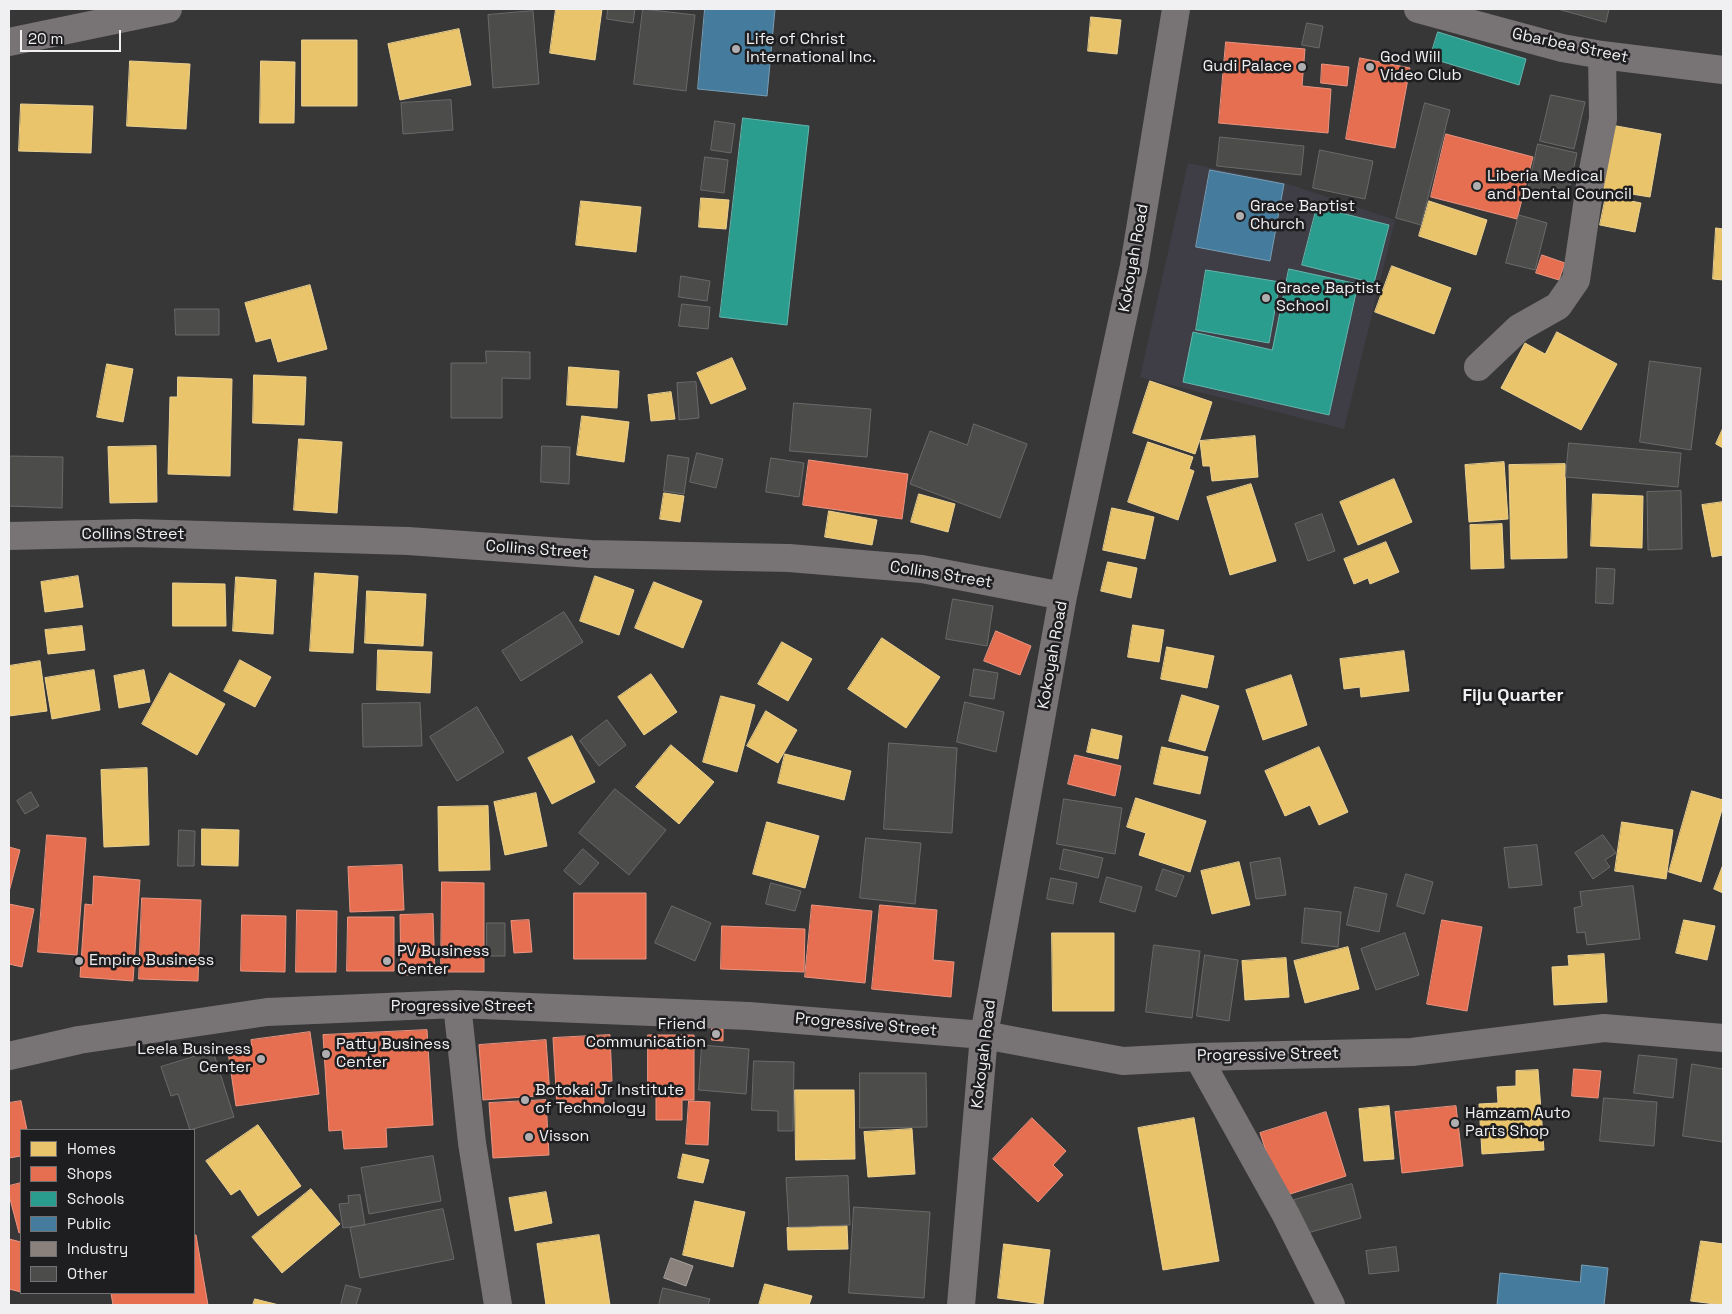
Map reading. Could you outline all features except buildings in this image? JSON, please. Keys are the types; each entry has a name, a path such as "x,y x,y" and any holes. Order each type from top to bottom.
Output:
{"street":[{"path":"9,42 168,9"},
{"name":"Kokoyah Road","path":"961,1305 984,1035 1063,596 1134,266 1176,9"},
{"name":"Gbarbea Street","path":"1418,9 1562,48 1602,55 1723,70"},
{"path":"1478,367 1519,328 1558,306 1576,280 1590,185 1603,119 1602,55"},
{"name":"Collins Street","path":"9,536 155,534 408,541 591,554 789,558 922,569 1063,596"},
{"path":"456,1004 472,1143 498,1305"},
{"name":"Progressive Street","path":"9,1056 80,1040 267,1012 456,1004 750,1016 984,1035 1123,1061 1198,1057 1412,1052 1604,1028 1723,1038"},
{"path":"1198,1057 1286,1216 1331,1305"}],"shaded area":[{"name":"Grace Baptist School","path":"1188,163 1285,183 1395,220 1344,429 1140,377"}],"place":[{"name":"Life of Christ International Inc.","path":"736,49"},
{"name":"Gudi Palace","path":"1302,67"},
{"name":"God Will Video Club","path":"1370,67"},
{"name":"Liberia Medical and Dental Council","path":"1477,186"},
{"name":"Grace Baptist Church","path":"1240,216"},
{"name":"Grace Baptist School","path":"1266,298"},
{"name":"Empire Business","path":"79,961"},
{"name":"PV Business Center","path":"387,961"},
{"name":"Friend Communication","path":"716,1034"},
{"name":"Patty Business Center","path":"326,1054"},
{"name":"Leela Business Center","path":"261,1059"},
{"name":"Botokai Jr Institute of Technology","path":"525,1100"},
{"name":"Hamzam Auto Parts Shop","path":"1455,1123"},
{"name":"Visson","path":"529,1137"}],"district":[{"name":"Fiju Quarter","path":"1513,696"}]}
